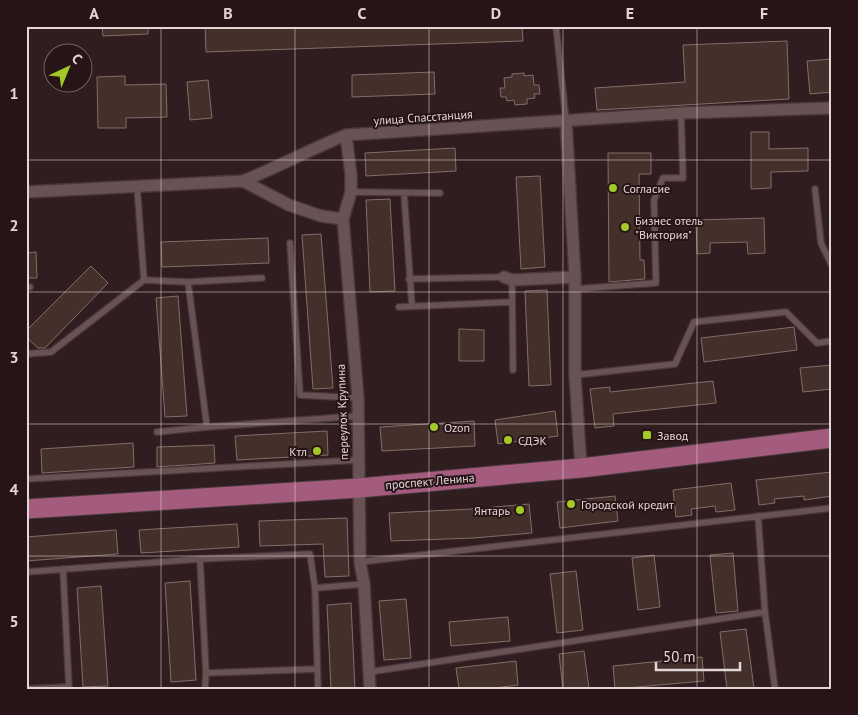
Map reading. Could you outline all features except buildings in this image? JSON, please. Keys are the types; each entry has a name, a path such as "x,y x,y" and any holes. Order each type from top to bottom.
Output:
{"main road":[{"name":"проспект Ленина","path":"26,509 359,488 581,468 832,438"}],"street":[{"name":"улица Спасстанция","path":"26,192 243,181 277,168 316,147 346,135 681,113 832,108"},
{"path":"566,121 575,283 575,375 581,468"},
{"name":"переулок Крупина","path":"346,135 351,175 350,192 342,219 358,398 360,562 364,584 370,689"},
{"path":"243,181 289,206 321,216 342,219"},
{"path":"508,278 575,283"}],"lane":[{"path":"556,26 566,121"},
{"path":"575,283 656,283 654,200 663,178 683,178 681,113"},
{"path":"137,186 144,280"},
{"path":"815,189 821,243 832,266"},
{"path":"350,192 440,193"},
{"path":"404,193 412,306"},
{"path":"290,243 300,395 358,398"},
{"path":"26,354 51,352 144,280 188,282 262,278"},
{"path":"409,279 508,278 512,302 513,370"},
{"path":"188,282 207,427"},
{"path":"399,307 512,302"},
{"path":"575,375 674,364 694,322 786,312 817,342 832,341"},
{"path":"156,432 358,416"},
{"path":"26,480 358,460"},
{"path":"360,562 832,508"},
{"path":"758,516 765,612 775,689"},
{"path":"26,572 200,559 310,554 315,588 318,689"},
{"path":"200,559 206,673 205,689"},
{"path":"26,688 69,687 62,569"},
{"path":"315,588 364,584"},
{"path":"369,672 765,612"},
{"path":"206,673 317,669"}],"place":[{"name":"Согласие","path":"613,188"},
{"name":"Бизнес отель \"Виктория\"","path":"625,227"},
{"name":"Ozon","path":"434,427"},
{"name":"Завод","path":"647,435"},
{"name":"СДЭК","path":"508,440"},
{"name":"Ктл","path":"317,451"},
{"name":"Городской кредит","path":"571,504"},
{"name":"Янтарь","path":"520,510"}]}
